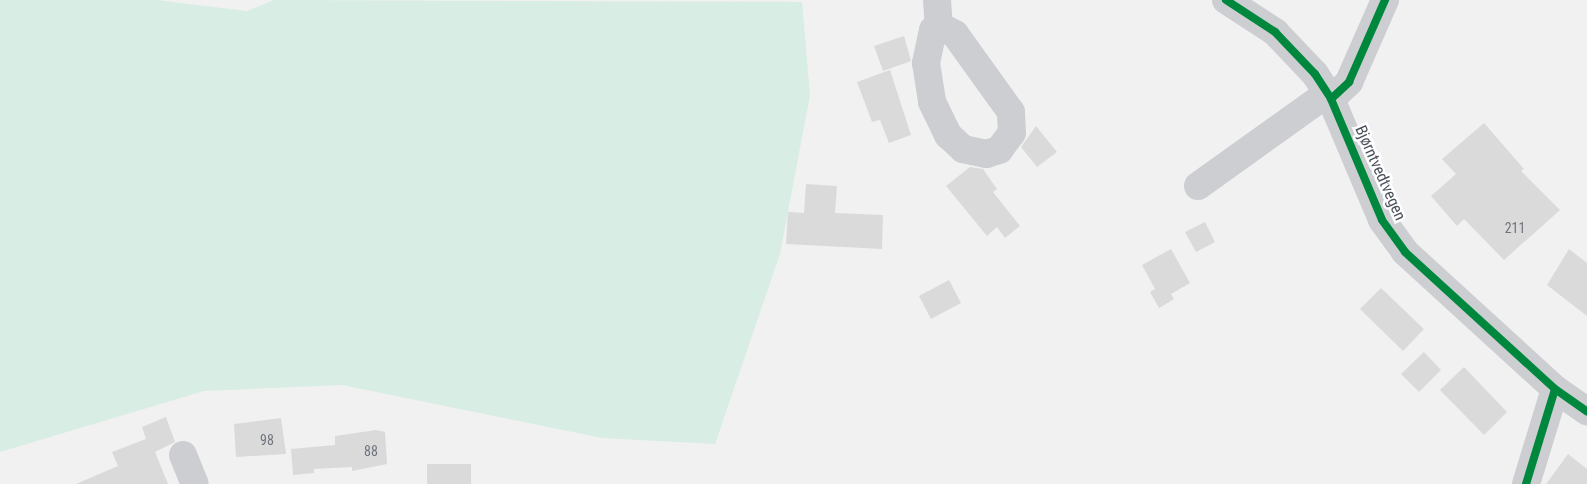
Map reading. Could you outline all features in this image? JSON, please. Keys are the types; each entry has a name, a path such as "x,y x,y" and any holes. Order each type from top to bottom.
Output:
{"street":[{"name":"Bjørntvedtvegen","path":"1226,0 1275,32 1297,52 1330,96 1382,220 1405,252 1555,389 1587,411"},
{"path":"1198,186 1349,82 1385,0"},
{"path":"1526,484 1555,389"},
{"path":"183,455 195,484"}],"green space":[{"path":"0,0 156,0 247,11 274,0 802,2 810,95 780,254 715,444 602,438 342,385 204,391 0,452"}],"building":[{"path":"904,36 911,61 883,71 874,46"},
{"path":"890,70 911,135 889,143 880,120 872,122 857,82"},
{"path":"1484,123 1524,169 1521,171 1560,210 1504,260 1464,219 1457,226 1431,196 1456,174 1442,159"},
{"path":"1036,126 1057,152 1037,167 1021,147"},
{"path":"970,167 983,169 997,189 993,192 1020,226 1005,238 997,227 987,236 946,186"},
{"path":"806,184 837,186 835,213 883,215 882,249 786,244 788,212 804,213"},
{"path":"1205,222 1215,242 1196,252 1185,232"},
{"path":"1171,249 1190,283 1171,294 1174,299 1159,308 1150,292 1155,289 1142,265"},
{"path":"1569,249 1587,263 1587,316 1547,285"},
{"path":"949,280 961,303 931,319 919,296"},
{"path":"1381,288 1424,329 1403,351 1360,309"},
{"path":"1424,352 1441,370 1419,392 1401,374"},
{"path":"1464,367 1507,412 1484,435 1440,390"},
{"path":"166,417 175,442 155,452 168,484 76,484 118,466 112,452 146,439 142,427"},
{"path":"281,418 286,454 236,457 234,424"},
{"path":"376,430 385,432 387,464 352,471 352,467 314,469 314,473 293,475 291,449 335,445 335,436"},
{"path":"1568,454 1587,469 1587,484 1546,484"},
{"path":"427,464 471,464 471,484 427,484"}],"cycle path":[{"path":"1226,0 1275,32 1315,74 1331,99 1382,220 1405,252 1555,389 1587,411"},
{"path":"1331,99 1349,82 1385,0"},
{"path":"1526,484 1555,389"}]}
